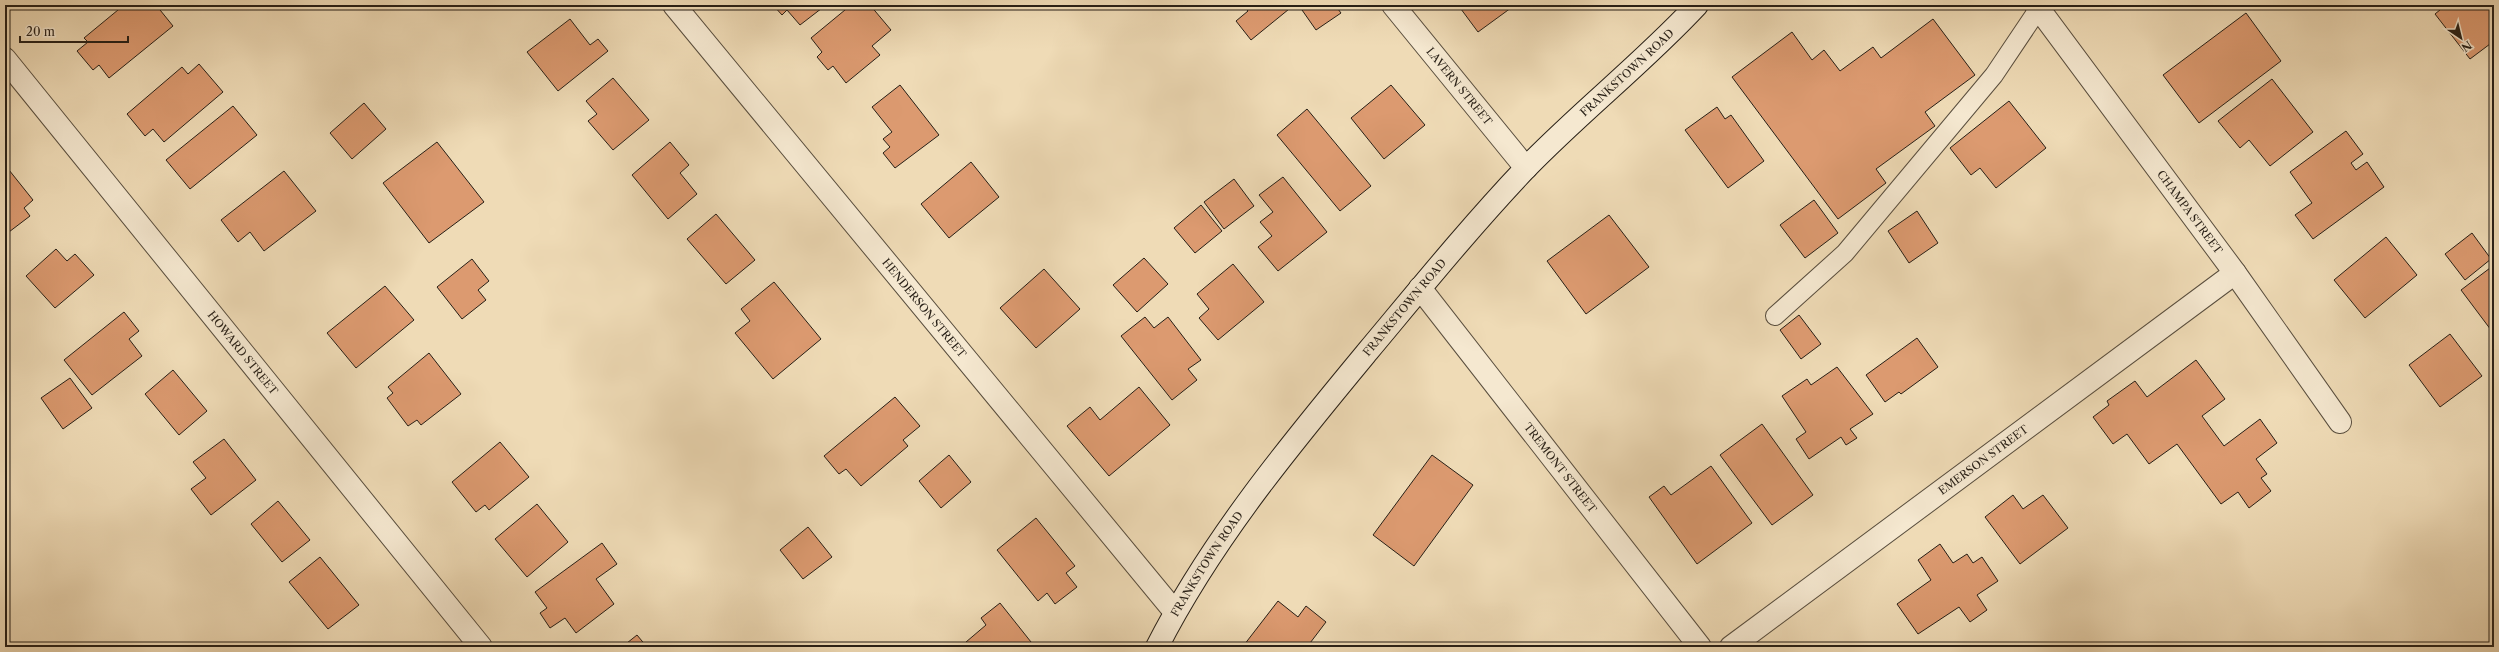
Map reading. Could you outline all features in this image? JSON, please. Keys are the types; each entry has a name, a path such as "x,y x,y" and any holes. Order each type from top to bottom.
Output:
{"street":[{"name":"HENDERSON STREET","path":"674,5 1175,612"},
{"name":"LAVERN STREET","path":"1393,5 1526,168"},
{"name":"FRANKSTOWN ROAD","path":"1157,647 1175,612 1225,534 1302,431 1420,288 1526,168 1697,5"},
{"name":"CHAMPA STREET","path":"2038,7 2236,273 2340,422"},
{"name":"HOWARD STREET","path":"5,60 481,647"},
{"name":"EMERSON STREET","path":"1731,647 2236,273"},
{"name":"TREMONT STREET","path":"1420,288 1700,647"}],"lane":[{"path":"1775,316 1845,253 1994,75 2038,7"}],"building":[{"path":"124,5 156,5 173,26 109,78 99,65 93,70 77,51 88,42 84,38"},
{"path":"773,5 826,5 800,25 787,10 782,15"},
{"path":"851,5 870,5 891,30 872,46 880,55 846,83 833,66 828,70 817,57 822,52 811,38"},
{"path":"1243,5 1294,5 1251,40 1236,21 1248,11"},
{"path":"1309,5 1335,5 1341,13 1316,30 1302,10"},
{"path":"1458,5 1515,5 1478,32"},
{"path":"2446,5 2494,5 2494,41 2470,59 2435,14"},
{"path":"2246,13 2281,61 2199,123 2163,75"},
{"path":"570,19 590,45 598,39 608,51 558,91 527,52"},
{"path":"1933,19 1975,75 1925,112 1935,126 1876,169 1886,183 1838,219 1732,77 1792,32 1812,60 1824,50 1840,71 1873,47 1881,58"},
{"path":"199,64 223,92 164,142 153,129 145,136 127,114 182,67 188,74"},
{"path":"613,78 649,120 613,150 588,121 597,114 586,101"},
{"path":"2272,79 2313,132 2270,166 2249,140 2240,148 2218,121"},
{"path":"900,85 939,135 895,168 883,153 890,147 883,139 892,132 872,107"},
{"path":"1391,85 1425,125 1384,159 1351,118"},
{"path":"2009,101 2046,148 1996,188 1980,168 1971,175 1950,148"},
{"path":"364,103 386,129 352,159 330,133"},
{"path":"233,106 257,135 190,189 166,160"},
{"path":"1717,107 1725,119 1731,115 1764,161 1728,188 1685,130"},
{"path":"1307,109 1371,186 1340,211 1277,135"},
{"path":"2346,131 2363,154 2351,163 2356,170 2367,162 2384,187 2313,239 2295,215 2312,203 2290,172"},
{"path":"437,142 484,202 429,243 383,183"},
{"path":"670,142 689,165 680,173 697,194 668,219 632,175"},
{"path":"971,162 999,197 949,238 921,204"},
{"path":"9,170 33,200 24,208 30,216 5,235 5,173"},
{"path":"284,171 316,211 264,251 250,232 238,242 221,220"},
{"path":"1283,177 1327,232 1278,271 1258,247 1272,236 1260,222 1273,212 1259,195"},
{"path":"1234,179 1254,206 1224,229 1204,202"},
{"path":"1814,200 1838,233 1805,258 1780,225"},
{"path":"1201,205 1222,231 1195,253 1174,228"},
{"path":"1917,211 1938,243 1909,263 1888,231"},
{"path":"716,214 755,260 726,284 687,239"},
{"path":"1609,215 1649,267 1586,314 1547,261"},
{"path":"2472,233 2491,259 2465,280 2445,254"},
{"path":"2386,237 2417,275 2365,318 2334,280"},
{"path":"56,249 67,261 75,254 94,275 55,308 26,276"},
{"path":"1144,258 1168,284 1137,312 1113,285"},
{"path":"472,259 489,281 478,290 486,300 462,319 437,287"},
{"path":"1233,264 1264,302 1218,340 1199,318 1209,309 1197,294"},
{"path":"2494,265 2494,334 2461,290"},
{"path":"1044,269 1080,309 1036,348 1000,308"},
{"path":"774,282 821,339 773,379 735,333 750,321 741,309"},
{"path":"385,286 414,320 356,368 327,333"},
{"path":"124,312 139,331 129,339 142,356 92,395 64,360"},
{"path":"1799,315 1821,344 1801,359 1780,330"},
{"path":"1145,317 1154,328 1168,317 1201,360 1188,369 1197,380 1172,400 1121,336"},
{"path":"2450,334 2482,376 2440,407 2409,365"},
{"path":"1917,338 1938,367 1901,394 1899,392 1885,402 1866,375"},
{"path":"429,353 461,394 421,425 417,420 408,426 387,398 393,393 388,387"},
{"path":"2196,360 2225,399 2202,416 2224,446 2260,419 2277,443 2256,459 2267,474 2261,478 2271,491 2249,508 2238,492 2221,504 2177,444 2149,464 2127,434 2113,444 2093,417 2109,405 2107,401 2135,381 2147,397"},
{"path":"1837,367 1873,414 1850,429 1857,438 1846,445 1841,437 1809,459 1796,439 1806,432 1782,396 1807,379 1811,385"},
{"path":"173,370 207,411 179,435 145,394"},
{"path":"70,378 92,408 63,429 41,398"},
{"path":"1139,387 1170,425 1109,476 1067,426 1090,407 1100,420"},
{"path":"895,397 920,426 903,440 908,446 861,486 846,469 839,474 824,456"},
{"path":"1762,424 1813,495 1772,525 1720,455"},
{"path":"224,439 256,480 211,515 191,489 206,478 193,462"},
{"path":"500,442 529,477 489,510 485,505 476,512 452,482"},
{"path":"949,455 971,482 941,508 919,481"},
{"path":"1432,455 1473,485 1414,566 1373,535"},
{"path":"1711,466 1752,523 1697,564 1649,497 1664,486 1671,495"},
{"path":"2013,495 2023,509 2043,495 2068,528 2020,564 1985,517"},
{"path":"278,501 310,540 282,562 251,524"},
{"path":"537,504 568,542 527,577 495,539"},
{"path":"1036,518 1075,566 1066,573 1077,587 1055,604 1047,593 1038,601 997,550"},
{"path":"808,527 832,557 803,579 780,550"},
{"path":"602,543 617,564 596,579 614,604 576,633 565,618 550,628 540,613 547,608 535,592"},
{"path":"1940,544 1953,563 1967,554 1973,563 1982,557 1998,581 1977,595 1987,610 1970,622 1959,607 1918,634 1897,604 1931,580 1918,560"},
{"path":"320,557 359,605 328,629 289,582"},
{"path":"1278,601 1298,617 1306,606 1326,622 1307,647 1246,647 1244,645"},
{"path":"1000,603 1035,647 970,647 966,642 986,625 981,618"},
{"path":"637,635 647,647 622,647"}]}
